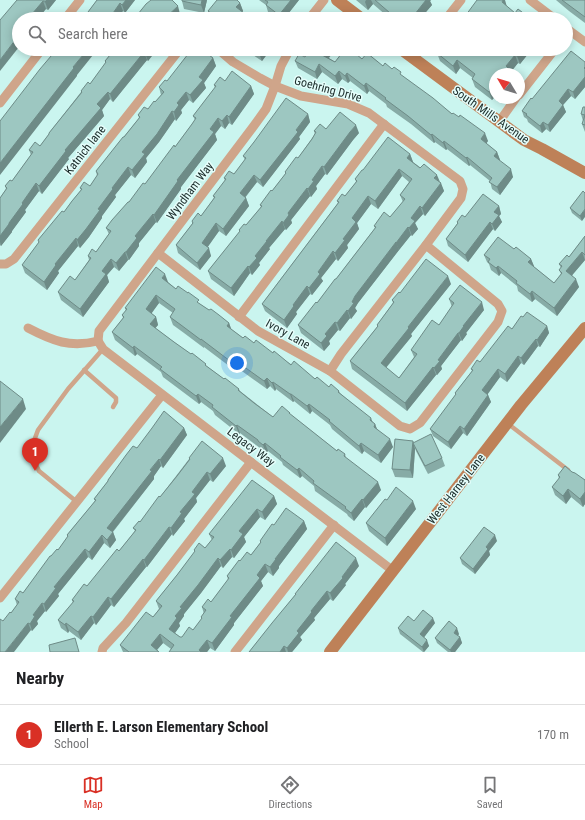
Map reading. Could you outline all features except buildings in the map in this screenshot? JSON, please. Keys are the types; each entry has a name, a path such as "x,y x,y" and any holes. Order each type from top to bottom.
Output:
{"main road":[{"path":"337,0 353,12"},
{"name":"South Mills Avenue","path":"409,56 524,140 585,173"},
{"name":"West Harney Lane","path":"330,652 507,423 585,328"}],"street":[{"path":"71,12 80,0"},
{"path":"315,12 324,0"},
{"path":"452,12 461,0"},
{"path":"530,0 546,12"},
{"path":"573,35 585,42"},
{"path":"0,103 37,56"},
{"name":"Katnich lane","path":"3,264 14,259 174,56"},
{"name":"Goehring Drive","path":"226,56 233,62 260,78 301,96 348,104 369,113 460,181 463,189 461,198 426,245"},
{"name":"Wyndham Way","path":"100,345 99,331 266,109 276,86 281,66 286,56"},
{"path":"525,87 550,56"},
{"path":"499,122 512,104"},
{"path":"239,317 384,124"},
{"path":"330,371 341,354 426,245"},
{"name":"Ivory Lane","path":"158,253 258,332 330,371 400,426 410,429 420,423 498,322 502,311 498,304 426,245"},
{"path":"28,328 46,337 68,344 100,345"},
{"name":"Legacy Way","path":"100,345 162,395 392,570"},
{"path":"0,598 162,395"},
{"path":"102,652 102,648 126,623 251,462"},
{"path":"235,652 334,525"}],"lane":[{"path":"77,502 39,471 32,459 31,448 38,430 84,370 100,345"},
{"path":"84,370 116,398 116,402 113,407"},
{"path":"507,423 570,472"}],"place":[{"name":"Ellerth E. Larson Elementary School","path":"35,471"}]}
